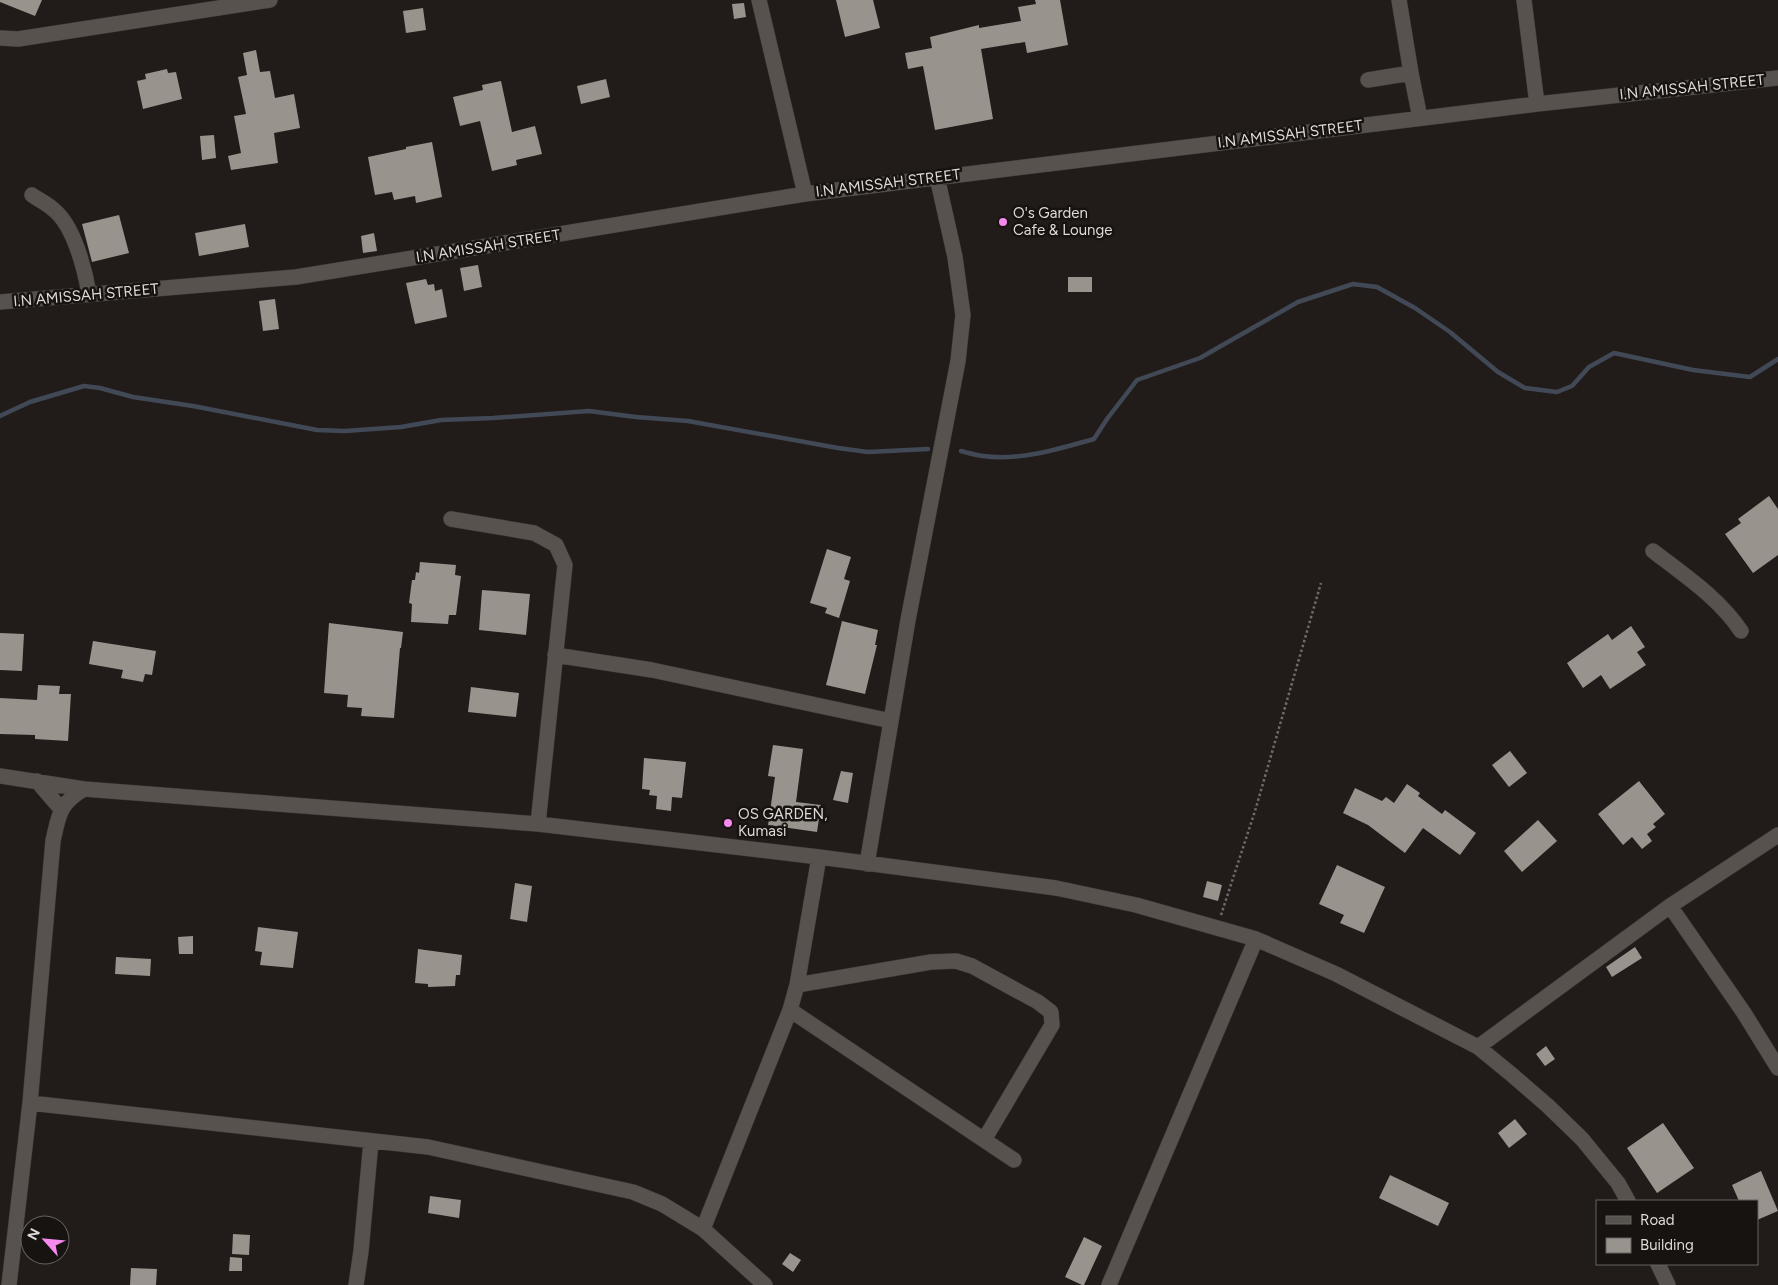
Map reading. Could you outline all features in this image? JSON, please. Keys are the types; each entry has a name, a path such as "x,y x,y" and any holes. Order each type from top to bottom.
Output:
{"street":[{"path":"0,38 18,39 270,0"},
{"path":"759,0 804,194"},
{"path":"1399,0 1420,118"},
{"path":"1524,0 1537,104"},
{"path":"1368,80 1411,73"},
{"name":"I.N AMISSAH STREET","path":"0,302 296,277 804,194 1537,104 1778,78"},
{"path":"867,864 908,620 958,361 963,315 955,257 936,177"},
{"path":"32,195 56,210 70,230 86,278 88,294"},
{"path":"451,519 534,533 556,545 564,565 538,824"},
{"path":"1653,552 1695,584 1729,614 1741,630"},
{"path":"555,655 652,670 891,721"},
{"path":"0,776 84,789 538,824 819,857 1056,888 1136,905 1256,939 1336,974 1478,1047 1512,1074 1582,1139 1618,1183 1627,1200"},
{"path":"37,781 61,809"},
{"path":"9,1285 7,1239 30,1103 53,841 61,809 71,797 84,789"},
{"path":"1478,1047 1670,906 1778,836"},
{"path":"703,1229 790,1010 797,985 819,857"},
{"path":"1670,906 1744,1013 1778,1068"},
{"path":"1109,1285 1256,939"},
{"path":"797,985 931,962 956,961 972,966 1038,1002 1051,1012 1052,1025 984,1140"},
{"path":"790,1010 1014,1160"},
{"path":"30,1103 428,1147 633,1192 662,1204 703,1229 765,1285"},
{"path":"356,1285 371,1141"},
{"path":"1658,1265 1668,1285"}],"path":[{"path":"1216,928 1255,810 1321,583"}],"building":[{"path":"0,0 42,0 35,16 0,2"},
{"path":"836,0 873,0 880,28 845,37"},
{"path":"1035,0 1060,0 1068,45 1027,53 1025,42 981,49 993,119 935,130 923,66 908,69 905,53 932,48 930,37 979,25 979,28 1021,21 1018,7 1036,4"},
{"path":"744,3 746,17 734,19 732,4"},
{"path":"423,8 426,30 406,33 403,11"},
{"path":"256,50 260,72 270,71 275,98 294,94 300,128 274,133 278,163 231,170 228,156 241,153 234,116 246,114 238,77 247,75 243,53"},
{"path":"167,69 168,73 176,72 182,99 143,109 137,81 146,79 145,74"},
{"path":"606,79 610,97 581,104 577,86"},
{"path":"501,81 512,132 535,126 542,154 516,160 517,165 492,171 480,121 460,126 453,97 483,90 482,85"},
{"path":"214,135 216,158 202,160 200,136"},
{"path":"432,142 442,197 416,203 415,196 394,200 392,192 375,195 368,157"},
{"path":"119,215 129,253 92,262 82,224"},
{"path":"245,224 249,247 199,256 195,233"},
{"path":"374,233 377,251 363,253 361,236"},
{"path":"478,265 482,287 464,291 460,268"},
{"path":"1068,277 1092,277 1092,292 1068,292"},
{"path":"426,279 428,285 434,284 435,291 442,289 447,317 415,324 406,283"},
{"path":"275,299 279,329 263,331 259,301"},
{"path":"1769,496 1778,509 1778,555 1753,573 1725,534 1741,523 1738,519"},
{"path":"827,549 851,557 844,579 850,581 839,618 825,613 827,608 810,603"},
{"path":"420,562 456,565 455,575 461,576 456,615 449,615 448,624 411,622 412,604 409,603 412,580 415,580 416,572 419,573"},
{"path":"482,590 530,594 526,635 479,630"},
{"path":"842,621 878,630 875,645 877,645 865,694 826,685"},
{"path":"329,623 403,632 394,718 361,716 362,708 347,707 348,695 324,693"},
{"path":"1631,626 1645,647 1637,652 1646,665 1610,689 1601,675 1583,688 1567,663 1608,634 1612,640"},
{"path":"0,633 24,634 22,671 0,670"},
{"path":"93,641 156,651 152,675 145,674 143,682 121,678 123,670 89,664"},
{"path":"38,685 60,686 59,694 71,694 68,741 35,739 35,735 0,734 0,698 37,700"},
{"path":"471,687 519,693 516,717 468,712"},
{"path":"773,745 803,749 796,802 821,805 817,832 768,825 775,777 768,776"},
{"path":"1510,751 1527,773 1509,787 1492,765"},
{"path":"644,758 686,762 682,798 672,797 671,811 656,809 657,796 649,795 650,790 642,789"},
{"path":"841,771 853,773 848,803 833,800"},
{"path":"1639,781 1665,814 1653,824 1656,827 1647,834 1652,841 1642,849 1632,837 1623,845 1598,814"},
{"path":"1407,784 1420,793 1418,796 1442,814 1445,810 1476,833 1460,855 1423,828 1405,853 1368,825 1343,813 1355,788 1382,801 1386,797 1394,803"},
{"path":"1538,820 1557,841 1522,872 1504,851"},
{"path":"1337,865 1385,887 1364,933 1340,923 1344,915 1319,904"},
{"path":"1207,881 1222,885 1218,901 1203,897"},
{"path":"515,883 532,886 527,922 510,919"},
{"path":"258,927 298,932 293,968 260,965 262,952 255,951"},
{"path":"193,936 193,954 179,954 178,937"},
{"path":"1635,947 1642,958 1612,977 1606,967"},
{"path":"418,949 462,955 460,975 456,975 455,986 428,987 428,984 415,983"},
{"path":"116,957 151,959 150,976 115,974"},
{"path":"1546,1046 1555,1059 1545,1066 1536,1054"},
{"path":"1515,1119 1527,1134 1509,1148 1498,1133"},
{"path":"1663,1123 1694,1168 1657,1193 1627,1148"},
{"path":"1761,1171 1778,1211 1758,1220 1758,1200 1739,1200 1732,1185"},
{"path":"1390,1175 1449,1203 1438,1226 1379,1198"},
{"path":"430,1196 461,1200 459,1218 428,1213"},
{"path":"233,1234 250,1235 249,1255 232,1254"},
{"path":"1084,1237 1102,1246 1084,1285 1082,1285 1065,1277"},
{"path":"790,1253 801,1260 793,1272 782,1264"},
{"path":"230,1257 242,1258 242,1271 229,1271"},
{"path":"131,1268 157,1269 156,1285 130,1285"}],"waterway":[{"path":"961,451 983,456 1011,457 1067,447 1094,439 1137,380 1200,358 1298,302 1353,284 1377,287 1415,308 1450,332 1498,372 1525,388 1557,392 1572,386 1589,367 1614,353 1693,370 1750,377 1778,359"},
{"path":"0,416 30,402 84,386 100,388 133,397 193,406 317,430 345,431 401,427 441,420 589,411 688,421 868,452 928,449"}],"place":[{"name":"O's Garden Cafe & Lounge","path":"1003,222"},
{"name":"OS GARDEN, Kumasi","path":"728,823"}]}
